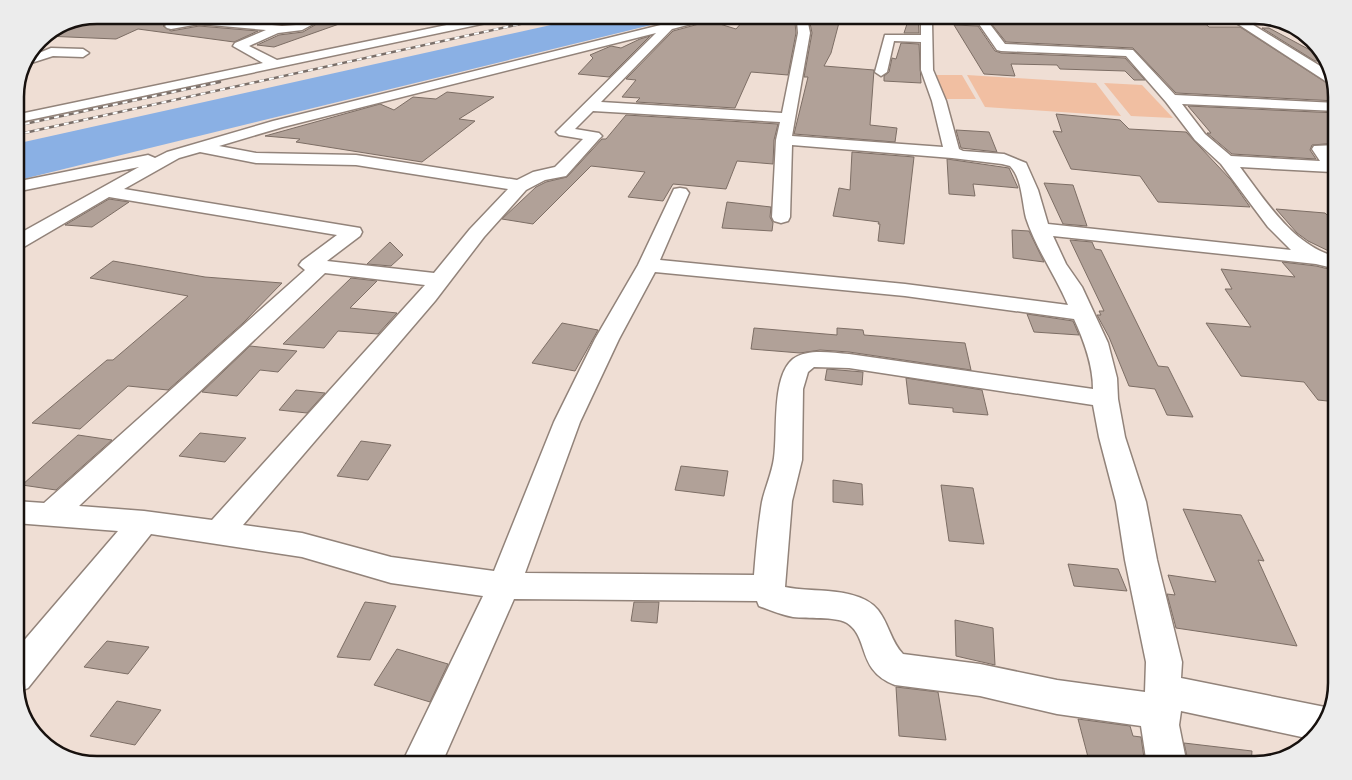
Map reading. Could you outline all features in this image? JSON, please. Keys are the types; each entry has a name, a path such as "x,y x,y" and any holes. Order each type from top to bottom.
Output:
{"street":[{"path":"171,26 181,24"},
{"path":"241,24 295,29 306,24"},
{"path":"24,117 467,24"},
{"path":"24,185 173,155 278,124 412,92 556,53 681,24"},
{"path":"781,217 784,140 804,33 803,24"},
{"path":"926,24 925,39 927,70 954,153"},
{"path":"984,24 1001,47 1129,53 1171,99 1200,137 1227,161 1268,214 1297,246 1315,258"},
{"path":"1242,24 1324,72"},
{"path":"219,532 440,280 477,232 520,186 531,178 549,172 560,172 594,136 564,132 667,28"},
{"path":"275,64 239,46 281,29"},
{"path":"880,72 889,37 925,39"},
{"path":"35,58 50,52 83,53"},
{"path":"1171,99 1328,107"},
{"path":"589,106 788,118"},
{"path":"784,140 954,153 1004,159 1020,166 1029,190 1036,219 1056,264 1071,287 1084,314 1096,343 1105,378 1105,399 1112,437 1131,502 1141,560 1164,662 1160,725 1165,756"},
{"path":"199,147 256,158 356,160 520,186"},
{"path":"1328,149 1320,149 1328,160"},
{"path":"24,239 173,155"},
{"path":"1227,161 1328,168"},
{"path":"106,191 353,232 309,265 440,280"},
{"path":"424,756 504,586 567,422 607,338 648,265 680,193"},
{"path":"1041,229 1328,261"},
{"path":"648,265 905,290 1084,314"},
{"path":"51,514 320,267"},
{"path":"1105,399 858,362 809,360 796,371 791,389 788,460 777,501 772,541 769,588 771,596 788,602 846,608 858,612 867,621 885,660 895,669 980,680 1057,697 1163,701 1316,723"},
{"path":"24,512 144,522 219,532 302,545 391,570 504,586 769,588"},
{"path":"24,666 144,522"}],"shaded area":[{"path":"935,75 962,75 976,99 944,99"},
{"path":"967,75 1096,83 1121,116 985,107"},
{"path":"1104,83 1142,85 1173,118 1131,116"}],"water":[{"path":"555,24 655,24 24,179 24,142"}],"building":[{"path":"97,24 165,24 163,26 171,31 199,26 258,31 234,42 138,29 116,39 57,36 69,29"},
{"path":"317,24 339,24 274,47 257,45 279,35 303,32"},
{"path":"699,24 720,24 736,29 740,24 795,24 796,33 788,75 751,72 735,108 636,102 640,98 622,97 636,80 626,79 673,31"},
{"path":"810,24 839,24 831,53 824,66 874,70 870,125 897,128 895,142 794,134 808,77 804,77 812,33"},
{"path":"907,24 918,24 919,33 904,33"},
{"path":"992,24 1206,24 1209,27 1240,27 1327,83 1328,101 1176,93 1133,48 1006,42"},
{"path":"954,25 978,26 995,51 1001,53 1125,58 1145,80 1134,80 1125,71 1060,69 1057,65 1011,64 1015,76 984,74"},
{"path":"1262,28 1269,28 1312,51 1319,61 1315,61"},
{"path":"650,36 609,77 578,74 593,58 590,55 611,46 621,48"},
{"path":"901,43 919,44 921,83 884,81 884,76 889,72 892,58 896,59"},
{"path":"447,92 494,97 459,119 475,121 422,162 296,142 300,139 265,136 380,104 394,110 413,97 436,99"},
{"path":"1188,106 1328,113 1328,144 1312,145 1310,150 1316,159 1232,154 1207,133 1211,133"},
{"path":"1056,114 1120,120 1129,129 1186,132 1231,180 1250,207 1158,202 1140,176 1071,169 1053,131 1062,132"},
{"path":"626,115 778,124 774,140 773,164 737,161 726,189 673,184 663,201 628,197 645,172 591,166 533,224 502,219 536,187 546,182 567,177 602,139 606,139"},
{"path":"956,130 989,132 997,152 961,148"},
{"path":"852,152 914,157 904,244 878,241 879,222 833,216 839,188 850,190"},
{"path":"947,159 1009,168 1018,188 973,184 975,196 949,194"},
{"path":"1044,183 1073,185 1087,226 1063,224"},
{"path":"109,199 129,202 92,227 65,225"},
{"path":"727,202 771,207 772,231 722,228"},
{"path":"1276,209 1325,213 1328,216 1328,251 1308,241 1297,233"},
{"path":"1012,230 1029,231 1044,262 1013,258"},
{"path":"1070,240 1092,242 1095,249 1101,250 1158,366 1168,367 1193,417 1167,415 1155,389 1129,386 1109,337 1097,315 1101,315 1099,311 1104,311"},
{"path":"390,242 403,255 391,266 367,264"},
{"path":"113,261 205,277 282,283 243,323 168,390 128,386 80,429 32,423 107,360 113,360 188,296 90,278"},
{"path":"1282,262 1328,269 1328,401 1318,400 1304,382 1241,376 1206,323 1251,327 1225,289 1232,289 1221,269 1295,277"},
{"path":"351,278 377,281 350,308 397,313 378,334 338,331 324,348 283,344"},
{"path":"1027,314 1073,321 1079,335 1034,332"},
{"path":"562,323 598,330 575,371 532,363"},
{"path":"754,328 837,335 837,328 863,330 864,335 965,343 971,370 849,352 820,350 800,353 751,349"},
{"path":"250,346 297,351 278,372 260,370 237,396 202,392"},
{"path":"827,369 863,372 862,385 825,380"},
{"path":"906,378 982,390 988,415 953,412 953,408 909,404"},
{"path":"296,390 325,393 307,413 279,410"},
{"path":"200,433 246,438 225,462 179,456"},
{"path":"78,435 112,440 56,490 24,485 24,483"},
{"path":"361,441 391,445 368,480 337,476"},
{"path":"681,466 728,471 724,496 675,490"},
{"path":"833,480 862,484 863,505 833,502"},
{"path":"941,485 973,488 984,544 949,541"},
{"path":"1183,509 1241,515 1264,561 1258,560 1297,646 1176,628 1167,594 1175,595 1168,575 1216,582"},
{"path":"1068,564 1118,569 1127,591 1074,586"},
{"path":"365,602 396,606 370,660 337,657"},
{"path":"634,602 659,602 657,623 631,621"},
{"path":"955,620 993,628 995,665 956,656"},
{"path":"107,641 149,647 128,674 84,667"},
{"path":"397,649 448,664 430,702 374,685"},
{"path":"896,687 938,692 946,740 899,736"},
{"path":"117,701 161,710 135,745 90,736"},
{"path":"1078,719 1130,726 1133,736 1141,737 1144,756 1088,756"},
{"path":"1184,743 1252,751 1252,756 1187,756"}],"railway":[{"path":"24,133 520,24"},
{"path":"24,124 220,82"}]}
